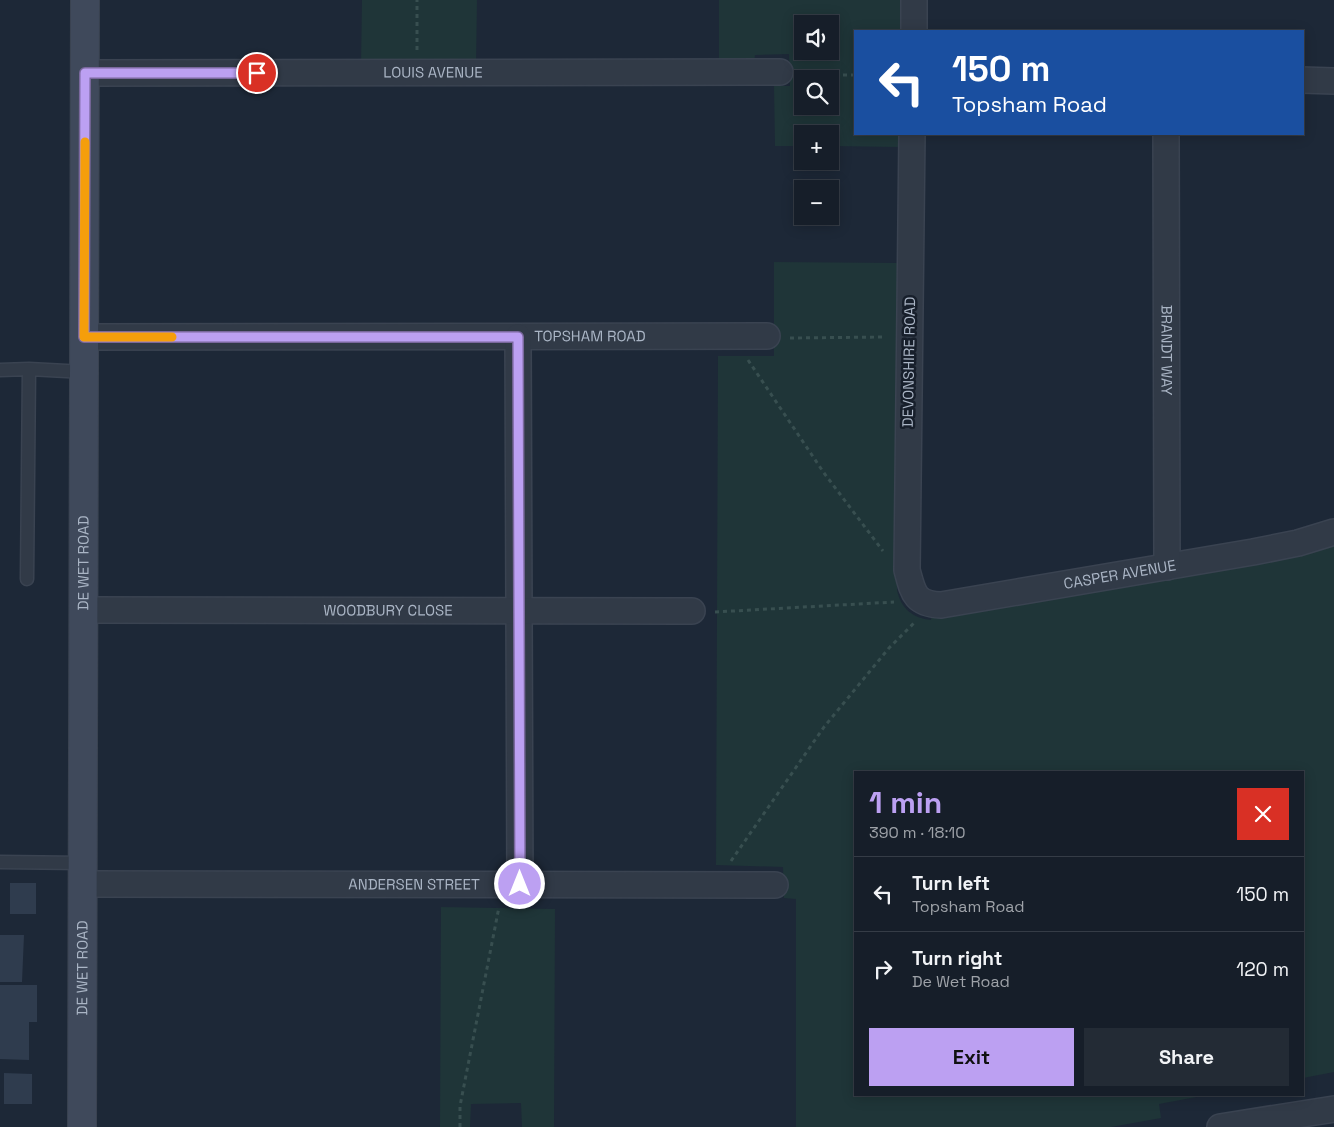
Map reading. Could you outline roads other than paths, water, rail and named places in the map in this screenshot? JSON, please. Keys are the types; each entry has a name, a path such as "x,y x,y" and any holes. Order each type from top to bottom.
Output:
{"street":[{"name":"DE WET ROAD","path":"82,1127 85,0"},
{"path":"914,0 914,30"},
{"name":"LOUIS AVENUE","path":"85,73 780,72"},
{"path":"1304,80 1334,81"},
{"name":"DEVONSHIRE ROAD","path":"912,135 910,335 917,591"},
{"name":"BRANDT WAY","path":"1166,135 1167,566"},
{"name":"TOPSHAM ROAD","path":"84,337 767,336"},
{"path":"510,884 520,611 518,337"},
{"name":"CASPER AVENUE","path":"917,591 941,605 1252,552 1298,543 1334,532"},
{"name":"WOODBURY CLOSE","path":"83,610 692,610"},
{"name":"ANDERSEN STREET","path":"83,874 510,884 775,885"},
{"path":"1220,1127 1334,1109"}],"lane":[{"path":"27,580 29,369"},
{"path":"0,370 29,369 85,372"},
{"path":"0,862 83,874"}]}
